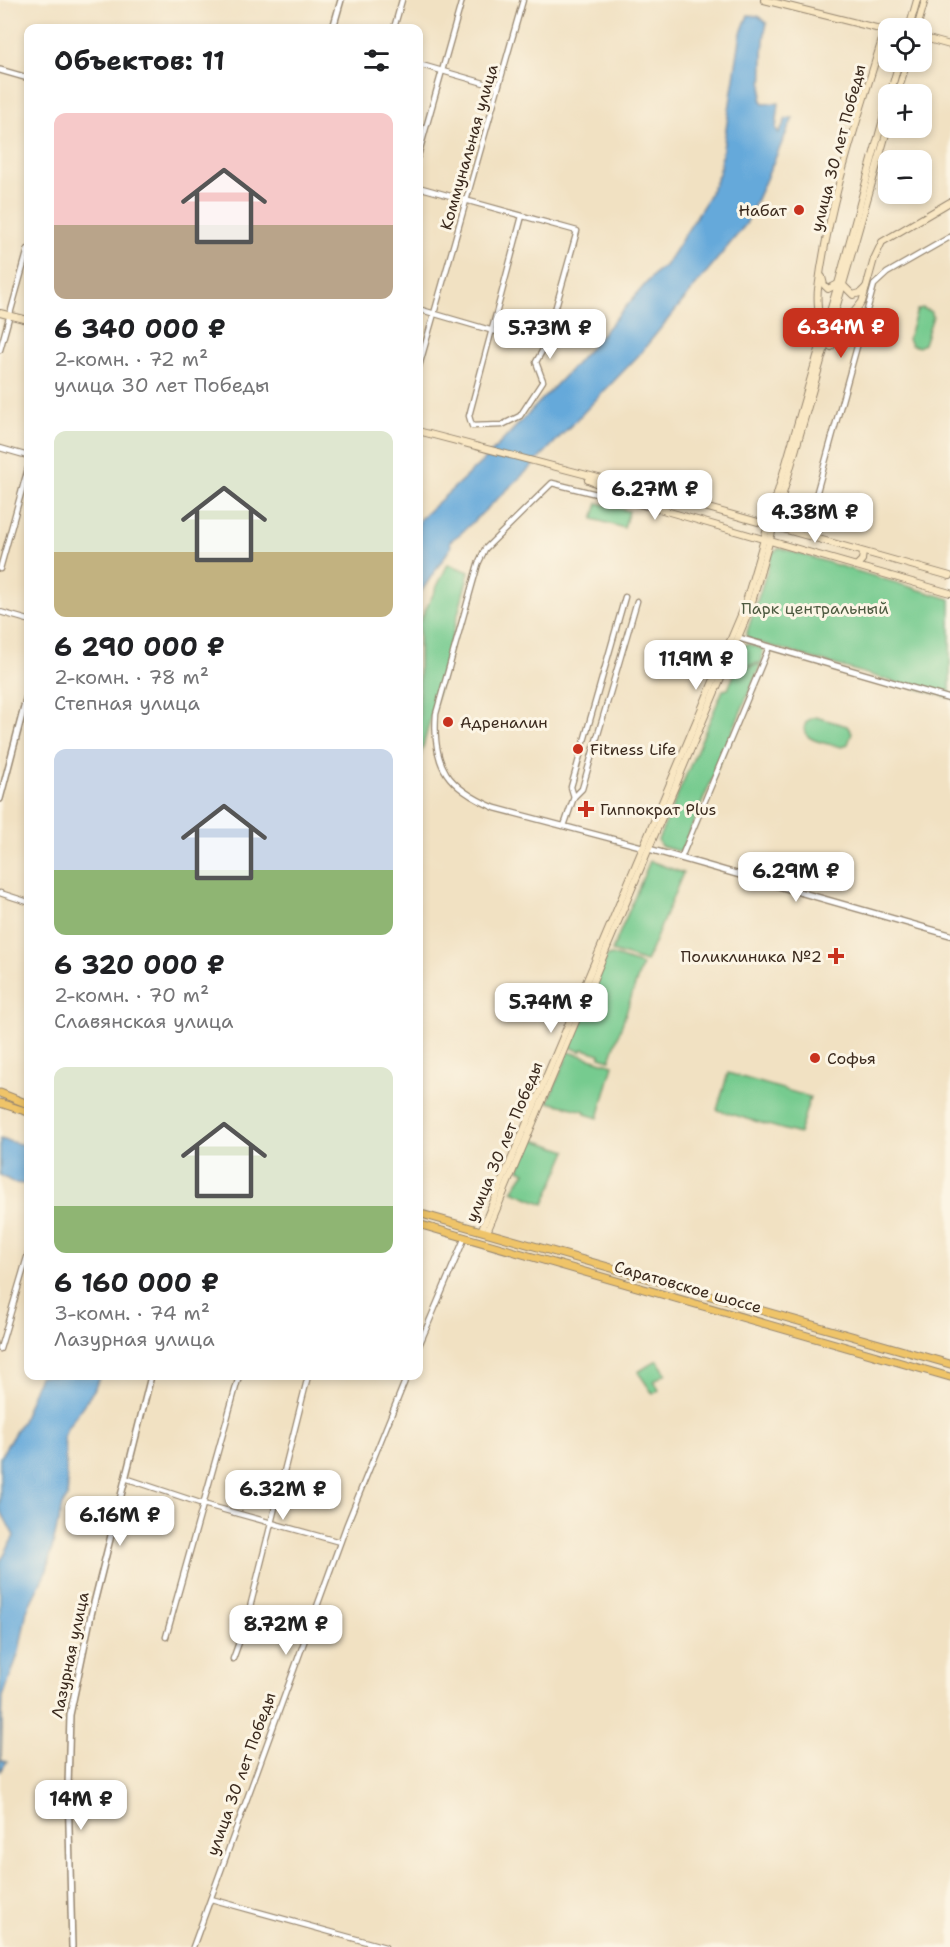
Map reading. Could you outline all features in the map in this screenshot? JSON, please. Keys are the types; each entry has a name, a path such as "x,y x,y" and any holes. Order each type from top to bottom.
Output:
{"main road":[{"path":"764,0 878,28"},
{"path":"912,18 917,0"},
{"path":"920,18 925,0"},
{"path":"932,40 950,45"},
{"name":"улица 30 лет Победы","path":"819,348 818,300 838,188 878,59"},
{"path":"771,526 818,379 881,138"},
{"path":"818,379 837,333 858,309 882,242 950,202"},
{"path":"822,274 824,285 828,289 841,285"},
{"path":"841,285 856,295 866,286"},
{"path":"480,1241 736,637 768,541 819,348 841,285"},
{"path":"0,313 24,319"},
{"path":"423,432 637,488 950,576"},
{"path":"556,468 659,509 950,593"},
{"path":"634,500 637,488"},
{"path":"828,558 826,548 834,543"},
{"path":"856,566 862,560 863,552"},
{"path":"0,1102 6,1100 2,1094"},
{"path":"2,1094 24,1102"},
{"path":"0,1102 24,1111"},
{"name":"Саратовское шоссе","path":"423,1214 950,1363"},
{"name":"Саратовское шоссе","path":"423,1225 950,1377"},
{"path":"642,1288 645,1277"},
{"path":"896,1362 899,1349"}],"street":[{"path":"334,24 340,0"},
{"path":"395,24 402,0"},
{"path":"423,138 462,0"},
{"name":"Коммунальная улица","path":"423,352 523,0"},
{"path":"423,65 498,87"},
{"path":"0,70 24,77"},
{"path":"423,188 577,231 545,346 536,362 543,381 520,416 502,425 472,426 469,416 522,216"},
{"path":"805,535 874,285 887,273 950,237"},
{"path":"0,350 24,264"},
{"path":"423,311 545,346"},
{"path":"0,448 24,455"},
{"path":"0,569 24,482"},
{"path":"659,509 552,483 485,549 478,564 436,714 437,751 453,785 472,798 495,808 646,848 950,935"},
{"path":"606,497 611,494 609,488"},
{"path":"574,797 571,787 625,597"},
{"path":"564,826 574,797 582,789 637,601"},
{"path":"0,612 24,619"},
{"path":"736,637 950,699"},
{"path":"681,858 769,647"},
{"path":"0,799 24,707"},
{"path":"0,893 24,901"},
{"name":"улица 30 лет Победы","path":"423,1336 465,1238"},
{"path":"0,1349 24,1268"},
{"name":"Лазурная улица","path":"72,1947 68,1787 70,1714 91,1615 150,1380"},
{"path":"166,1637 238,1380"},
{"path":"233,1659 246,1623 307,1380"},
{"name":"улица 30 лет Победы","path":"193,1947 340,1542 405,1380"},
{"path":"125,1478 203,1504 340,1542"},
{"path":"211,1899 385,1947"}],"green space":[{"path":"922,308 930,311 933,316 924,344 919,347 911,345 908,339 917,310"},
{"path":"598,503 629,511 624,528 593,519"},
{"name":"Парк центральный","path":"780,548 950,599 950,698 750,640 746,635 773,552"},
{"path":"448,564 469,572 423,747 423,615"},
{"path":"748,644 763,649 762,662 731,670 741,647"},
{"path":"761,664 681,852 661,846 658,840 723,690 728,689 736,670"},
{"path":"816,717 847,726 852,733 848,744 842,747 811,739 804,731 805,725"},
{"path":"650,861 683,873 646,962 612,951"},
{"path":"612,955 642,965 610,1060 600,1057 600,1054 583,1049 581,1052 568,1046 607,956"},
{"path":"569,1052 613,1065 598,1118 585,1114 585,1111 548,1102"},
{"path":"728,1073 810,1097 799,1134 717,1110"},
{"path":"532,1139 567,1151 544,1204 512,1191 525,1172 519,1169"},
{"path":"657,1360 666,1373 654,1381 659,1390 653,1394 638,1372"}],"water":[{"path":"748,15 758,16 767,23 761,101 763,104 779,103 776,129 779,133 786,119 793,118 746,224 638,356 529,469 450,541 451,547 423,589 423,516 487,457 575,365 656,272 665,266 705,203 719,174 741,33"},
{"path":"0,1139 24,1145 24,1183 14,1183 0,1175"},
{"path":"37,1380 98,1380 94,1390 67,1428 64,1437 68,1496 62,1506 47,1570 27,1610 19,1652 3,1697 1,1760 7,1762 0,1771 0,1562 14,1536 0,1509 0,1457 22,1421"}],"place":[{"name":"Набат","path":"799,210"},
{"name":"Адреналин","path":"448,722"},
{"name":"Fitness Life","path":"578,749"},
{"name":"Гиппократ Plus","path":"586,809"},
{"name":"Поликлиника №2","path":"836,956"},
{"name":"Софья","path":"815,1058"}]}
